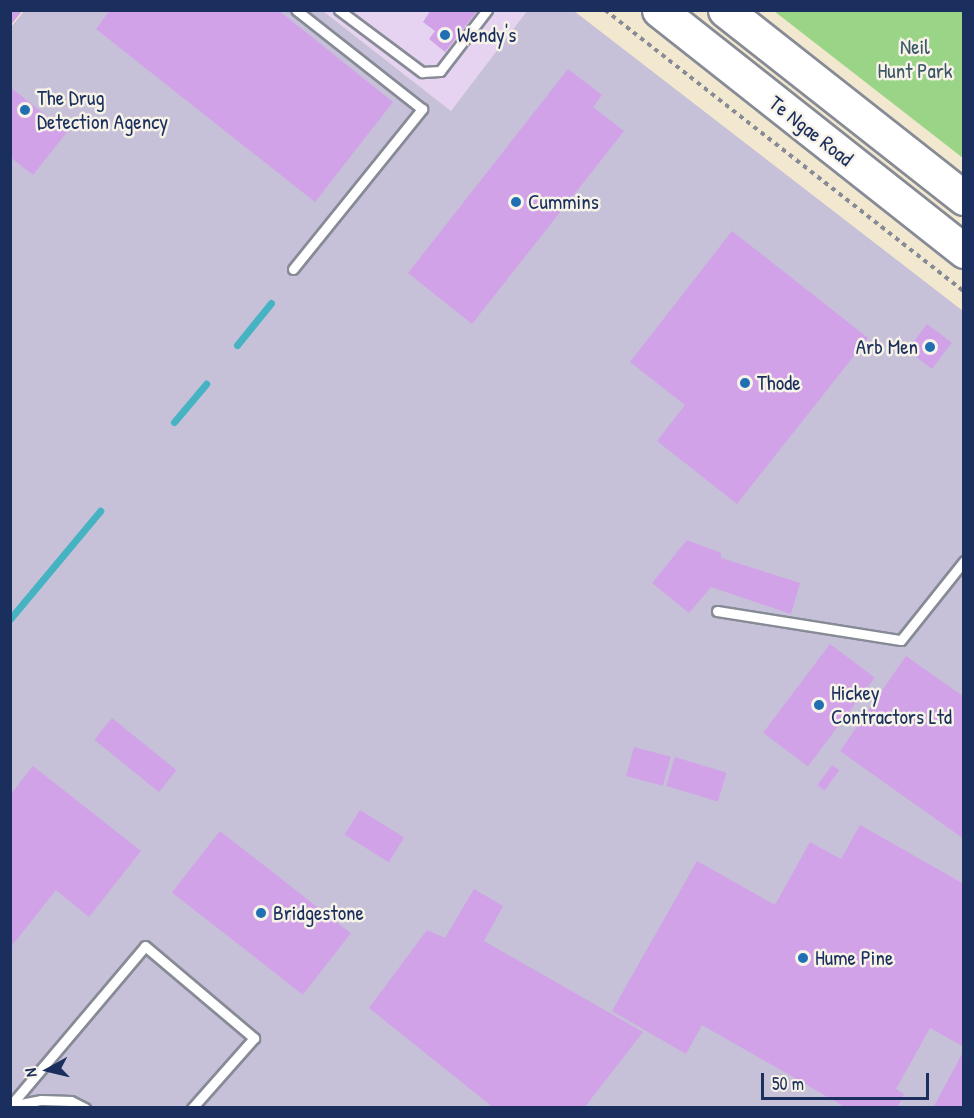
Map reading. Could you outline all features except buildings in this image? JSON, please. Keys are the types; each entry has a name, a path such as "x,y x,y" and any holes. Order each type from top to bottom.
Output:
{"highway":[{"name":"Te Ngae Road","path":"659,10 963,251"},
{"name":"Te Ngae Road","path":"725,10 963,198"}],"lane":[{"path":"293,269 422,109 296,10"},
{"path":"339,10 422,72 440,71 487,10"},
{"path":"717,611 902,640 963,561"},
{"path":"11,1107 145,946 254,1038 192,1107"},
{"path":"11,1107 41,1100 71,1101 85,1107"}],"path":[{"path":"605,10 963,291"}],"shaded area":[{"path":"24,11 323,11 451,111 527,11 574,11 963,311 963,1107 11,1107 10,28"},
{"path":"323,11 527,11 451,111"}],"green space":[{"name":"Neil Hunt Park","path":"774,11 963,11 963,158"}],"waterway":[{"path":"237,345 271,303"},
{"path":"174,422 206,384"},
{"path":"10,619 100,511"}],"place":[{"name":"Wendy's","path":"445,35"},
{"name":"The Drug Detection Agency","path":"25,110"},
{"name":"Cummins","path":"516,202"},
{"name":"Arb Men","path":"930,347"},
{"name":"Thode","path":"745,383"},
{"name":"Hickey Contractors Ltd","path":"819,705"},
{"name":"Bridgestone","path":"261,913"},
{"name":"Hume Pine","path":"803,958"}]}
